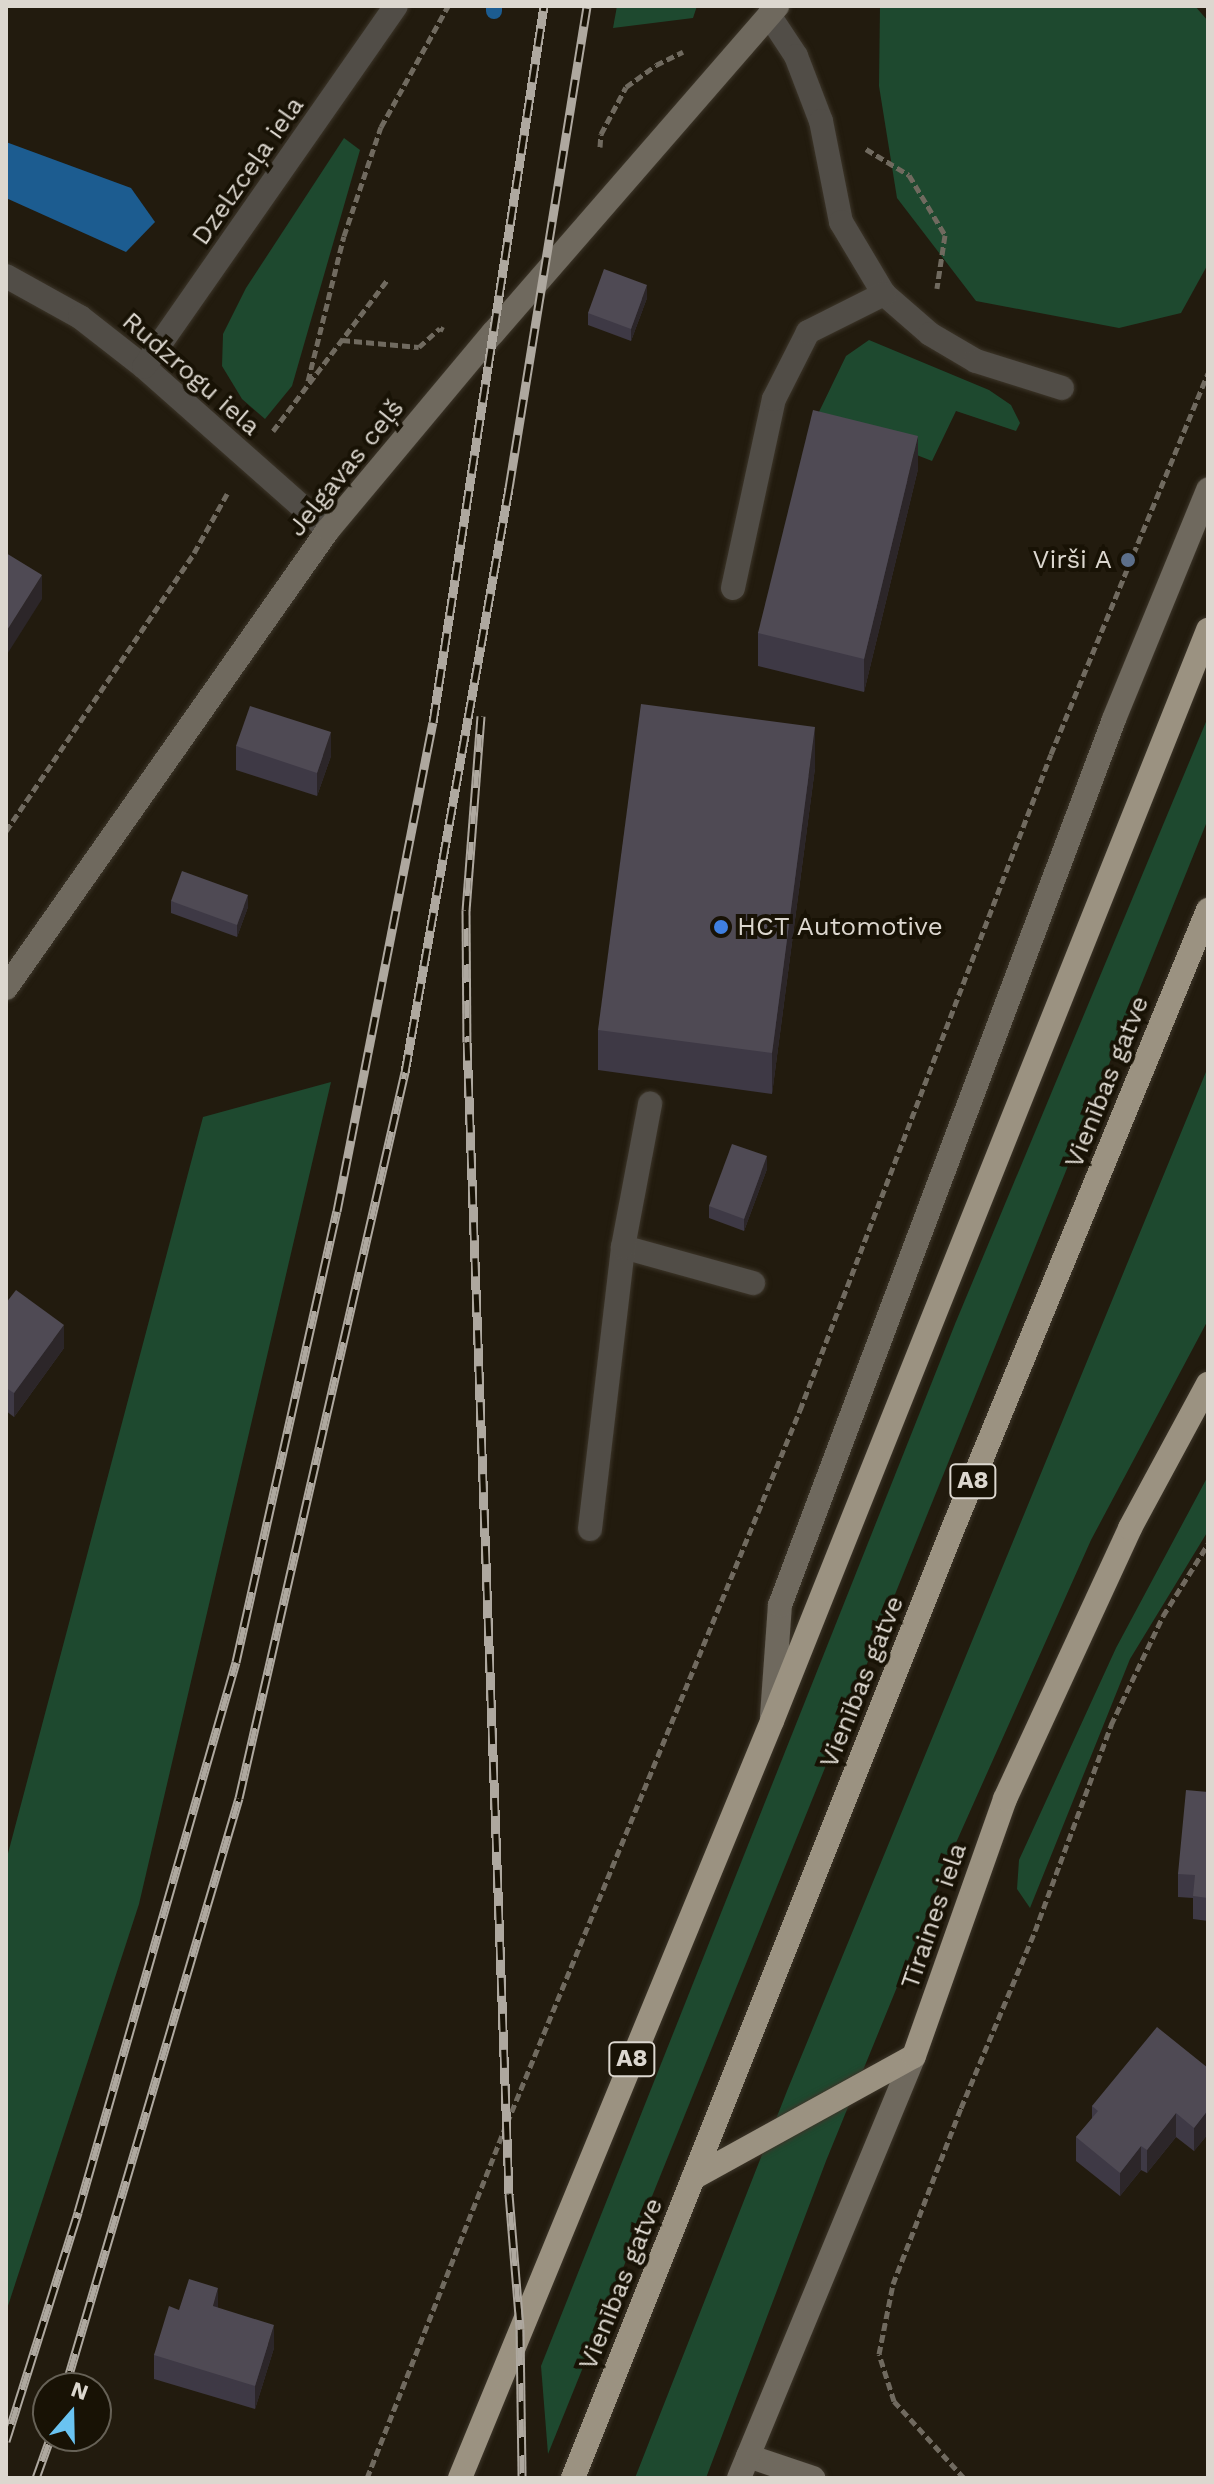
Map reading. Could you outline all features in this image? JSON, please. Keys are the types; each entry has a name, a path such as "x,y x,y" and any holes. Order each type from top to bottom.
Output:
{"highway":[{"name":"A8","path":"460,2478 772,1721 1208,630"},
{"name":"Vienības gatve","path":"573,2478 956,1521 1208,910"},
{"name":"Tīraines iela","path":"914,2056 1005,1799 1130,1528 1208,1384"},
{"path":"693,2178 914,2056"}],"main road":[{"name":"Jelgavas ceļš","path":"6,988 328,530 773,11"},
{"path":"772,1721 780,1605 1114,719 1208,490"},
{"name":"Tīraines iela","path":"744,2467 914,2056"},
{"path":"744,2467 813,2478"}],"street":[{"name":"Dzelzceļa iela","path":"144,367 396,6"},
{"path":"773,11 796,56 821,121 841,222 884,294 930,334 976,361 1062,388"},
{"name":"Rudzrogu iela","path":"6,276 80,317 144,367 328,530"},
{"path":"733,588 774,399 808,332 884,294"},
{"path":"590,1529 623,1247 650,1104"},
{"path":"623,1247 753,1283"}],"path":[{"path":"307,385 344,236 381,127 448,6"},
{"path":"821,121 909,175 945,235 930,334"},
{"path":"6,831 194,553 222,501 387,280"},
{"path":"342,340 419,347 440,328 481,348"},
{"path":"367,2478 519,2094 800,1410 1051,754 1208,373"},
{"path":"964,2478 894,2401 879,2354 893,2284 961,2108 1035,1931 1111,1725 1163,1616 1208,1544"}],"green space":[{"path":"617,6 697,6 693,18 613,28"},
{"path":"880,6 1195,6 1208,21 1208,264 1181,313 1119,328 976,301 897,198 879,86"},
{"path":"344,138 360,150 292,386 265,419 242,399 222,366 223,334 246,288"},
{"path":"869,340 989,390 1011,405 1020,423 1016,431 956,411 932,461 817,416 846,356"},
{"path":"1208,717 1208,819 548,2454 541,2366 955,1324"},
{"path":"1208,1067 1208,1320 1091,1540 955,1845 826,2161 706,2478 635,2478 787,2091"},
{"path":"331,1082 139,1904 6,2312 6,1861 203,1117"},
{"path":"1208,1476 1208,1531 1130,1659 1030,1908 1017,1889 1019,1860 1116,1648"}],"water":[{"path":"6,142 131,188 155,222 126,252 6,198"}],"building":[{"path":"604,269 647,285 631,329 588,313"},
{"path":"813,410 918,436 864,659 758,633"},
{"path":"6,553 42,575 6,632"},
{"path":"641,704 815,727 772,1053 598,1030"},
{"path":"250,706 331,732 317,773 236,746"},
{"path":"182,871 248,895 237,925 171,901"},
{"path":"732,1144 767,1156 744,1219 709,1206"},
{"path":"16,1290 64,1325 14,1393 6,1388 6,1303"},
{"path":"1186,1790 1208,1792 1208,1898 1193,1896 1195,1875 1178,1874"},
{"path":"1157,2027 1208,2068 1208,2110 1194,2128 1176,2113 1147,2150 1141,2146 1120,2173 1076,2137 1098,2111 1092,2106"},
{"path":"189,2279 218,2288 213,2306 274,2325 255,2386 154,2355 169,2306 179,2310"}],"waterway":[{"path":"494,6 494,11"}],"railway":[{"path":"6,2441 78,2212 236,1662 337,1211 433,722 544,6"},
{"path":"70,2372 239,1798 405,1072 509,488 587,6"},
{"path":"481,716 466,910 467,1042 509,2194 520,2329 522,2478"},
{"path":"36,2478 45,2452"}],"place":[{"name":"Virši A","path":"1128,560"},
{"name":"HCT Automotive","path":"721,927"}]}
